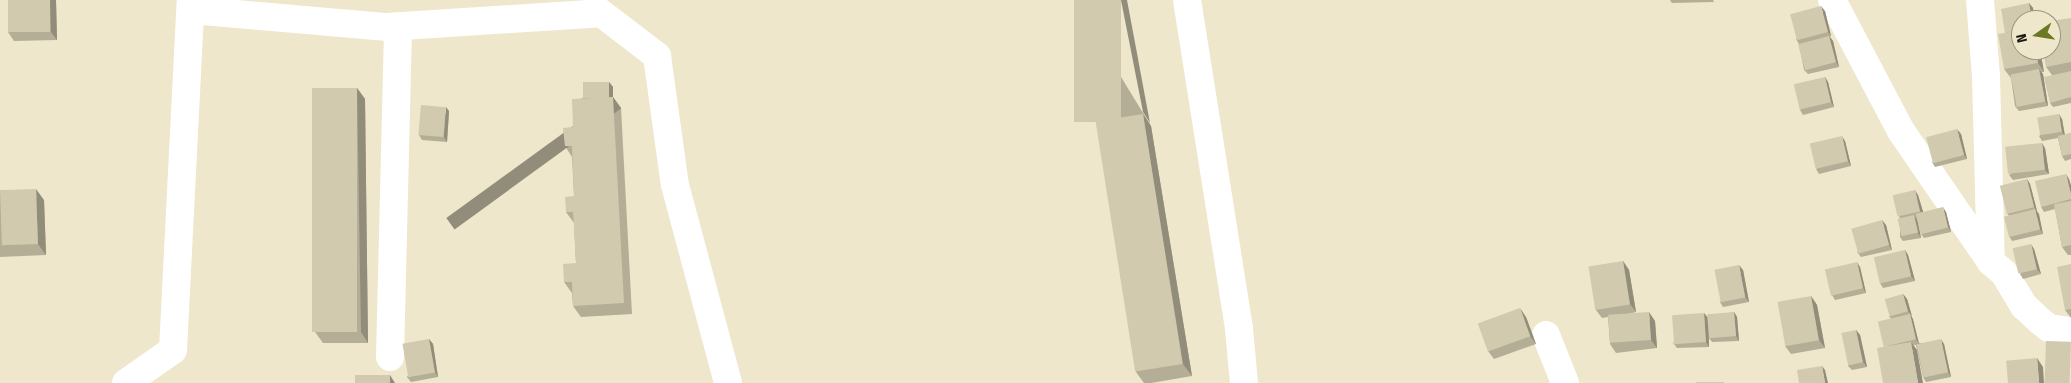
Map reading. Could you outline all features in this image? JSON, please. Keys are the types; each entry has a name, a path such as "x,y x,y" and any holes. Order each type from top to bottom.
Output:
{"street":[{"path":"1187,0 1237,319 1244,383"},
{"path":"1832,0 1901,131 1991,262 2004,273 2024,306 2040,321 2049,328 2071,331"},
{"path":"1980,0 1986,76 1991,262"},
{"path":"126,383 173,350 191,5 398,26 601,13 657,56 674,185 728,383"},
{"path":"390,357 398,26"},
{"path":"1546,335 1565,383"}],"building":[{"path":"8,0 50,0 50,32 8,32"},
{"path":"1074,0 1121,0 1121,122 1074,122"},
{"path":"2029,3 2030,10 2011,10 2011,32 2005,33 2001,9"},
{"path":"1821,6 1828,32 1797,40 1790,14"},
{"path":"2071,18 2071,62 2046,67 2045,60 2061,60 2061,20"},
{"path":"2011,32 2011,60 2038,60 2038,63 2004,69 1998,34"},
{"path":"1829,36 1836,62 1805,70 1798,44"},
{"path":"2039,69 2045,101 2017,107 2011,75"},
{"path":"2071,71 2071,97 2050,103 2044,77"},
{"path":"1825,77 1831,102 1800,110 1794,84"},
{"path":"583,82 609,82 609,98 583,98"},
{"path":"312,88 357,88 357,332 312,332"},
{"path":"613,97 624,303 573,306 572,282 564,282 563,264 576,263 573,212 566,212 565,197 574,196 572,146 565,146 563,128 573,127 572,99"},
{"path":"421,105 446,107 443,137 418,135"},
{"path":"1143,114 1183,364 1135,371 1096,122"},
{"path":"2059,114 2062,132 2040,135 2037,117"},
{"path":"1957,129 1964,155 1933,163 1926,137"},
{"path":"2071,133 2071,154 2062,156 2058,136"},
{"path":"1842,136 1848,161 1816,169 1810,143"},
{"path":"2042,143 2045,170 2008,174 2005,147"},
{"path":"2066,174 2071,199 2041,207 2035,181"},
{"path":"2027,179 2034,207 2007,214 2000,186"},
{"path":"36,189 38,244 2,245 0,190"},
{"path":"1915,190 1920,211 1898,217 1893,195"},
{"path":"2071,201 2071,245 2062,247 2054,204"},
{"path":"1943,207 1948,227 1921,234 1916,214"},
{"path":"2035,209 2040,229 2009,237 2004,217"},
{"path":"1914,215 1918,233 1901,236 1897,219"},
{"path":"1882,220 1889,245 1858,254 1851,229"},
{"path":"2031,244 2037,269 2018,274 2012,248"},
{"path":"1905,250 1911,276 1880,284 1874,257"},
{"path":"1623,261 1630,304 1595,310 1588,266"},
{"path":"1857,262 1863,288 1831,296 1825,269"},
{"path":"2071,264 2071,309 2065,310 2057,267"},
{"path":"1739,265 1745,297 1721,302 1714,270"},
{"path":"1903,294 1908,311 1890,317 1885,299"},
{"path":"1811,296 1819,340 1785,346 1778,302"},
{"path":"1520,308 1530,336 1488,352 1478,323"},
{"path":"1649,312 1651,340 1610,343 1608,315"},
{"path":"1734,312 1736,336 1709,338 1707,314"},
{"path":"1704,313 1706,342 1674,344 1672,315"},
{"path":"1910,314 1916,339 1884,347 1878,321"},
{"path":"1856,330 1863,362 1848,365 1841,333"},
{"path":"429,339 435,372 408,377 402,344"},
{"path":"1941,339 1948,372 1924,377 1917,344"},
{"path":"2046,341 2071,342 2070,383 2045,383"},
{"path":"1911,342 1918,383 1883,383 1877,348"},
{"path":"2037,358 2039,383 2008,383 2006,361"},
{"path":"1822,366 1825,383 1799,383 1797,370"},
{"path":"355,375 390,375 390,383 355,383"},
{"path":"1696,382 1724,383 1696,383"}]}
